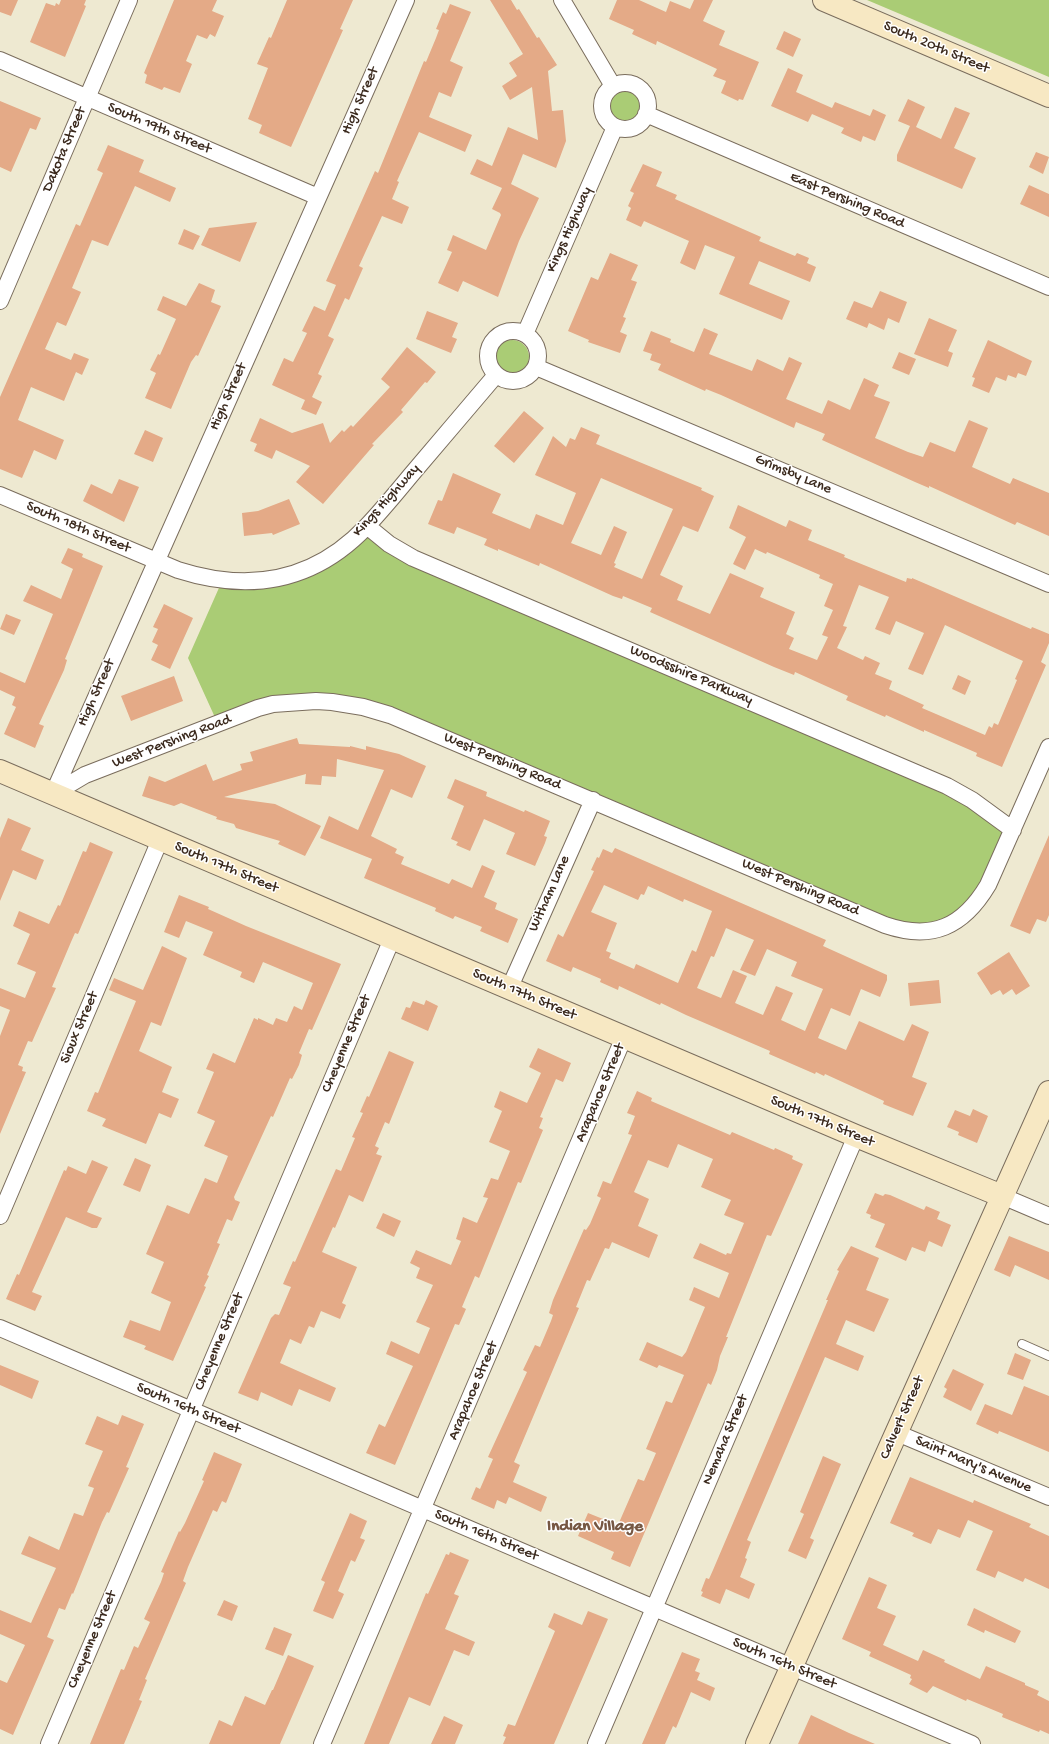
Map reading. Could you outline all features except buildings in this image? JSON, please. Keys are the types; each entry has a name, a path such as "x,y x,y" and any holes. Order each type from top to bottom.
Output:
{"street":[{"name":"Dakota Street","path":"0,301 129,0"},
{"name":"High Street","path":"53,794 155,561 406,0"},
{"path":"562,0 613,86"},
{"name":"South 20th Street","path":"824,0 1049,96"},
{"name":"South 19th Street","path":"0,60 318,197"},
{"path":"626,83 635,85 646,96 648,103 646,114 641,122 633,128 627,129 615,127 604,118 601,109 605,93 613,86 626,83"},
{"name":"East Pershing Road","path":"646,114 1049,287"},
{"name":"Kings Highway","path":"525,334 615,127"},
{"path":"514,331 525,334 536,345 538,352 536,366 528,376 516,382 506,381 496,375 491,369 488,359 488,350 492,342 506,332 514,331"},
{"name":"Grimsby Lane","path":"536,366 1049,584"},
{"name":"Kings Highway","path":"155,561 201,578 225,582 265,581 283,578 321,562 348,543 367,526 496,375"},
{"name":"South 18th Street","path":"0,495 155,561"},
{"name":"Woodsshire Parkway","path":"367,526 389,544 413,558 947,786 972,800 1013,830"},
{"name":"West Pershing Road","path":"53,794 84,775 258,708 279,703 316,701 356,706 390,715 885,925 914,932 931,932 945,928 958,920 980,900 1013,830"},
{"path":"1013,830 1049,747"},
{"name":"South 17th Street","path":"0,771 856,1136 1049,1216"},
{"name":"Witham Lane","path":"509,988 593,800"},
{"name":"Sioux Street","path":"0,1216 160,840"},
{"name":"Cheyenne Street","path":"49,1744 392,939"},
{"name":"Arapahoe Street","path":"322,1744 624,1037"},
{"name":"Calvert Street","path":"757,1744 1049,1092"},
{"name":"Nemaha Street","path":"596,1744 856,1136"},
{"name":"South 16th Street","path":"0,1328 972,1744"},
{"name":"Saint Mary's Avenue","path":"897,1432 1049,1497"}],"lane":[{"path":"1022,1344 1049,1356"}],"green space":[{"path":"867,0 1049,0 1049,77"},
{"path":"624,90 636,95 641,107 636,119 624,124 612,119 607,107 612,95"},
{"path":"512,340 524,345 529,357 524,369 512,374 500,369 495,357 500,345"},
{"path":"367,526 377,536 947,786 1013,830 970,911 914,932 463,745 315,701 218,724 188,658 222,581 283,578"}],"district":[{"name":"Indian Village","path":"595,1527"}]}
